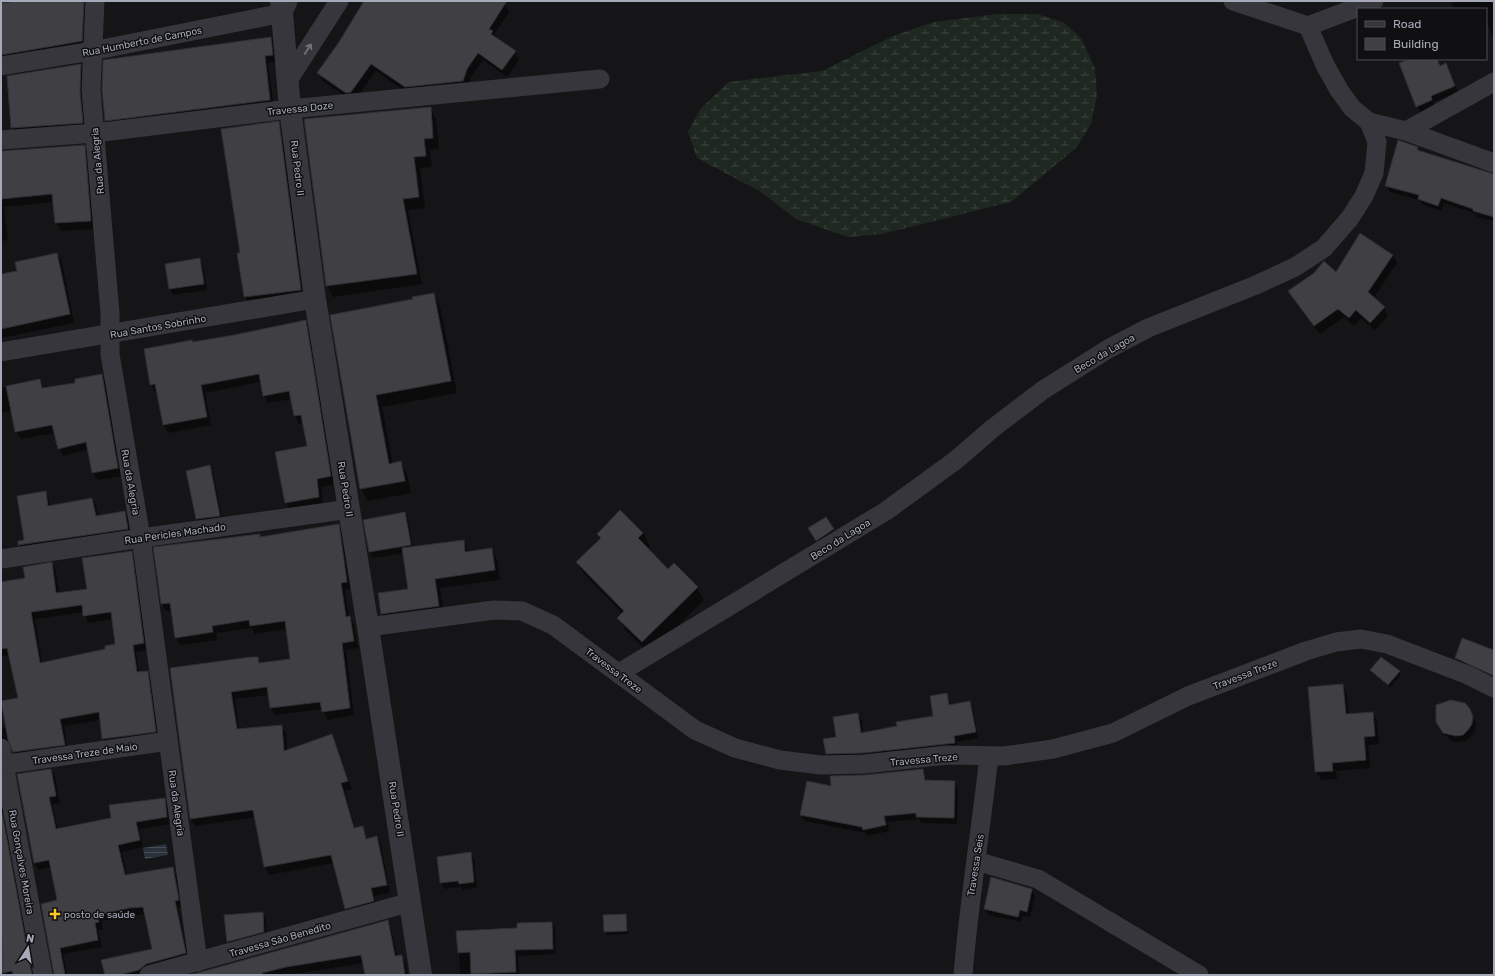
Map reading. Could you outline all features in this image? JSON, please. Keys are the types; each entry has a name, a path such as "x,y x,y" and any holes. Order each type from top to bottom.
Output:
{"street":[{"name":"Rua da Alegria","path":"95,1 92,51 92,90 94,133 110,313 110,354 141,538 198,962"},
{"path":"287,82 339,1"},
{"path":"1233,1 1308,26 1374,1"},
{"name":"Rua Humberto de Campos","path":"1,66 92,51 284,5"},
{"name":"Rua Pedro II","path":"284,5 287,82 315,299 350,509 421,975"},
{"name":"Beco da Lagoa","path":"619,673 886,511 956,460 993,428 1043,390 1108,349 1148,328 1256,285 1295,267 1324,248 1350,218 1364,196 1374,173 1377,142 1369,122 1352,108 1324,65 1308,26"},
{"name":"Travessa Doze","path":"1,140 94,133 290,109 600,79"},
{"path":"1406,131 1494,82"},
{"path":"1369,122 1406,131 1494,163"},
{"name":"Rua Santos Sobrinho","path":"1,352 110,335 315,299"},
{"name":"Rua Pericles Machado","path":"1,560 141,538 350,509"},
{"name":"Travessa Treze","path":"368,627 494,610 522,611 553,625 695,730 736,748 780,760 822,765 864,764 947,755 1004,756 1053,749 1113,733 1188,696 1306,651 1336,642 1361,639 1387,644 1468,675 1494,688"},
{"name":"Travessa Treze de Maio","path":"2,759 168,741"},
{"name":"Travessa Seis","path":"962,975 968,910 976,861 989,756"},
{"name":"Rua Gonçalves Moreira","path":"2,759 43,975"},
{"path":"976,861 1038,879 1199,975"},
{"name":"Travessa São Benedito","path":"149,975 411,902"}],"green space":[{"path":"998,14 1037,14 1063,22 1081,38 1095,68 1097,95 1091,124 1077,147 1011,202 882,234 848,237 796,219 761,192 697,158 688,132 701,108 729,82 822,71 893,36 934,22"}],"shaded area":[{"path":"166,844 168,855 145,859 143,848"}],"building":[{"path":"19,1 84,1 82,41 1,55 1,3"},
{"path":"364,1 507,1 489,29 493,31 491,34 516,51 502,70 478,53 467,69 463,81 405,87 371,64 351,92 346,93 317,73 339,42"},
{"path":"271,37 273,55 265,56 270,100 105,121 102,90 103,60"},
{"path":"1407,60 1437,60 1440,66 1446,63 1455,86 1431,96 1432,100 1416,107 1399,63"},
{"path":"81,64 80,91 83,123 11,128 7,76"},
{"path":"431,107 433,138 424,139 426,156 414,157 419,197 403,199 417,274 326,286 304,119"},
{"path":"279,121 301,290 244,297 237,253 240,253 221,129"},
{"path":"1398,140 1418,147 1417,150 1494,174 1494,217 1473,211 1473,209 1441,198 1438,206 1418,199 1419,195 1385,186"},
{"path":"85,145 91,221 55,223 52,194 1,199 1,151"},
{"path":"1360,233 1393,255 1368,292 1385,307 1370,323 1356,310 1349,318 1338,309 1314,326 1288,291 1314,273 1324,261 1336,272"},
{"path":"57,253 70,314 1,329 1,274 17,271 15,262"},
{"path":"200,258 204,284 169,289 165,264"},
{"path":"434,293 451,381 376,395 389,464 401,461 405,481 360,489 330,315 413,299 412,297"},
{"path":"306,320 331,476 317,479 319,497 285,503 275,452 307,446 301,415 294,416 289,391 263,396 259,374 201,385 207,417 163,425 155,384 150,385 144,349 192,340 193,342 234,335"},
{"path":"102,374 118,468 92,473 86,442 58,449 52,425 15,432 6,386 40,379 42,388 75,383 75,379"},
{"path":"210,465 220,516 196,519 186,471"},
{"path":"46,491 48,506 92,498 96,516 125,511 128,529 18,545 18,541 24,540 17,496"},
{"path":"620,510 643,533 638,538 668,569 674,563 698,587 642,642 617,618 624,611 576,562 601,538 597,534"},
{"path":"405,512 411,545 369,552 363,520"},
{"path":"826,517 834,529 816,541 808,528"},
{"path":"339,524 347,582 341,583 346,617 350,616 354,641 342,643 350,708 322,712 320,702 270,708 267,687 231,692 237,729 282,725 284,751 332,734 348,781 341,783 354,828 363,826 366,839 377,836 387,885 371,888 374,901 345,909 331,855 264,867 253,810 190,819 170,668 251,657 258,657 259,663 290,659 285,621 250,626 249,620 212,626 213,632 175,638 170,603 161,604 153,547 260,534 260,537"},
{"path":"464,540 465,552 492,548 495,570 435,579 439,606 381,614 378,593 408,589 402,548"},
{"path":"132,551 144,643 133,645 137,672 148,671 156,732 102,739 99,712 60,719 65,745 13,752 8,740 1,701 18,698 7,648 1,649 1,582 25,578 23,567 52,562 56,593 87,589 82,558","holes":["82,605 83,616 111,612 115,644 105,646 105,649 40,663 31,612"]},
{"path":"1462,638 1494,650 1494,676 1455,658"},
{"path":"1381,657 1400,671 1388,685 1370,670"},
{"path":"1343,684 1346,714 1373,712 1375,736 1364,737 1366,760 1332,763 1333,771 1315,772 1308,687"},
{"path":"947,693 949,705 970,701 976,732 954,736 955,743 863,753 826,754 823,739 836,737 833,717 858,713 861,733 897,726 896,722 933,716 930,696"},
{"path":"1451,700 1465,703 1470,709 1473,717 1472,724 1463,735 1456,736 1443,733 1436,722 1436,705"},
{"path":"51,769 56,796 49,797 56,829 111,818 109,805 165,798 167,817 136,822 140,840 118,845 125,875 173,867 179,900 175,901 186,953 146,964 139,970 119,975 105,975 101,960 152,949 143,907 129,908 98,915 99,922 95,923 98,940 60,948 65,975 54,975 41,904 57,900 49,860 34,863 17,774"},
{"path":"923,769 925,780 955,781 954,818 916,817 916,813 884,816 886,825 863,830 862,827 800,815 807,781 831,786 830,776 865,775"},
{"path":"1,812 32,975 13,975 12,971 2,973"},
{"path":"471,852 474,882 459,884 458,881 440,883 437,857"},
{"path":"991,877 1032,889 1027,912 1020,910 1018,917 984,909"},
{"path":"263,912 264,932 227,942 224,915"},
{"path":"626,914 627,931 604,932 603,915"},
{"path":"388,920 395,956 402,955 405,975 365,975 361,955 286,967 262,973 263,975 190,975"},
{"path":"552,922 553,949 515,950 516,972 471,974 470,952 458,953 456,931 517,928 517,923"}],"place":[{"name":"posto de saúde","path":"55,914"}]}
